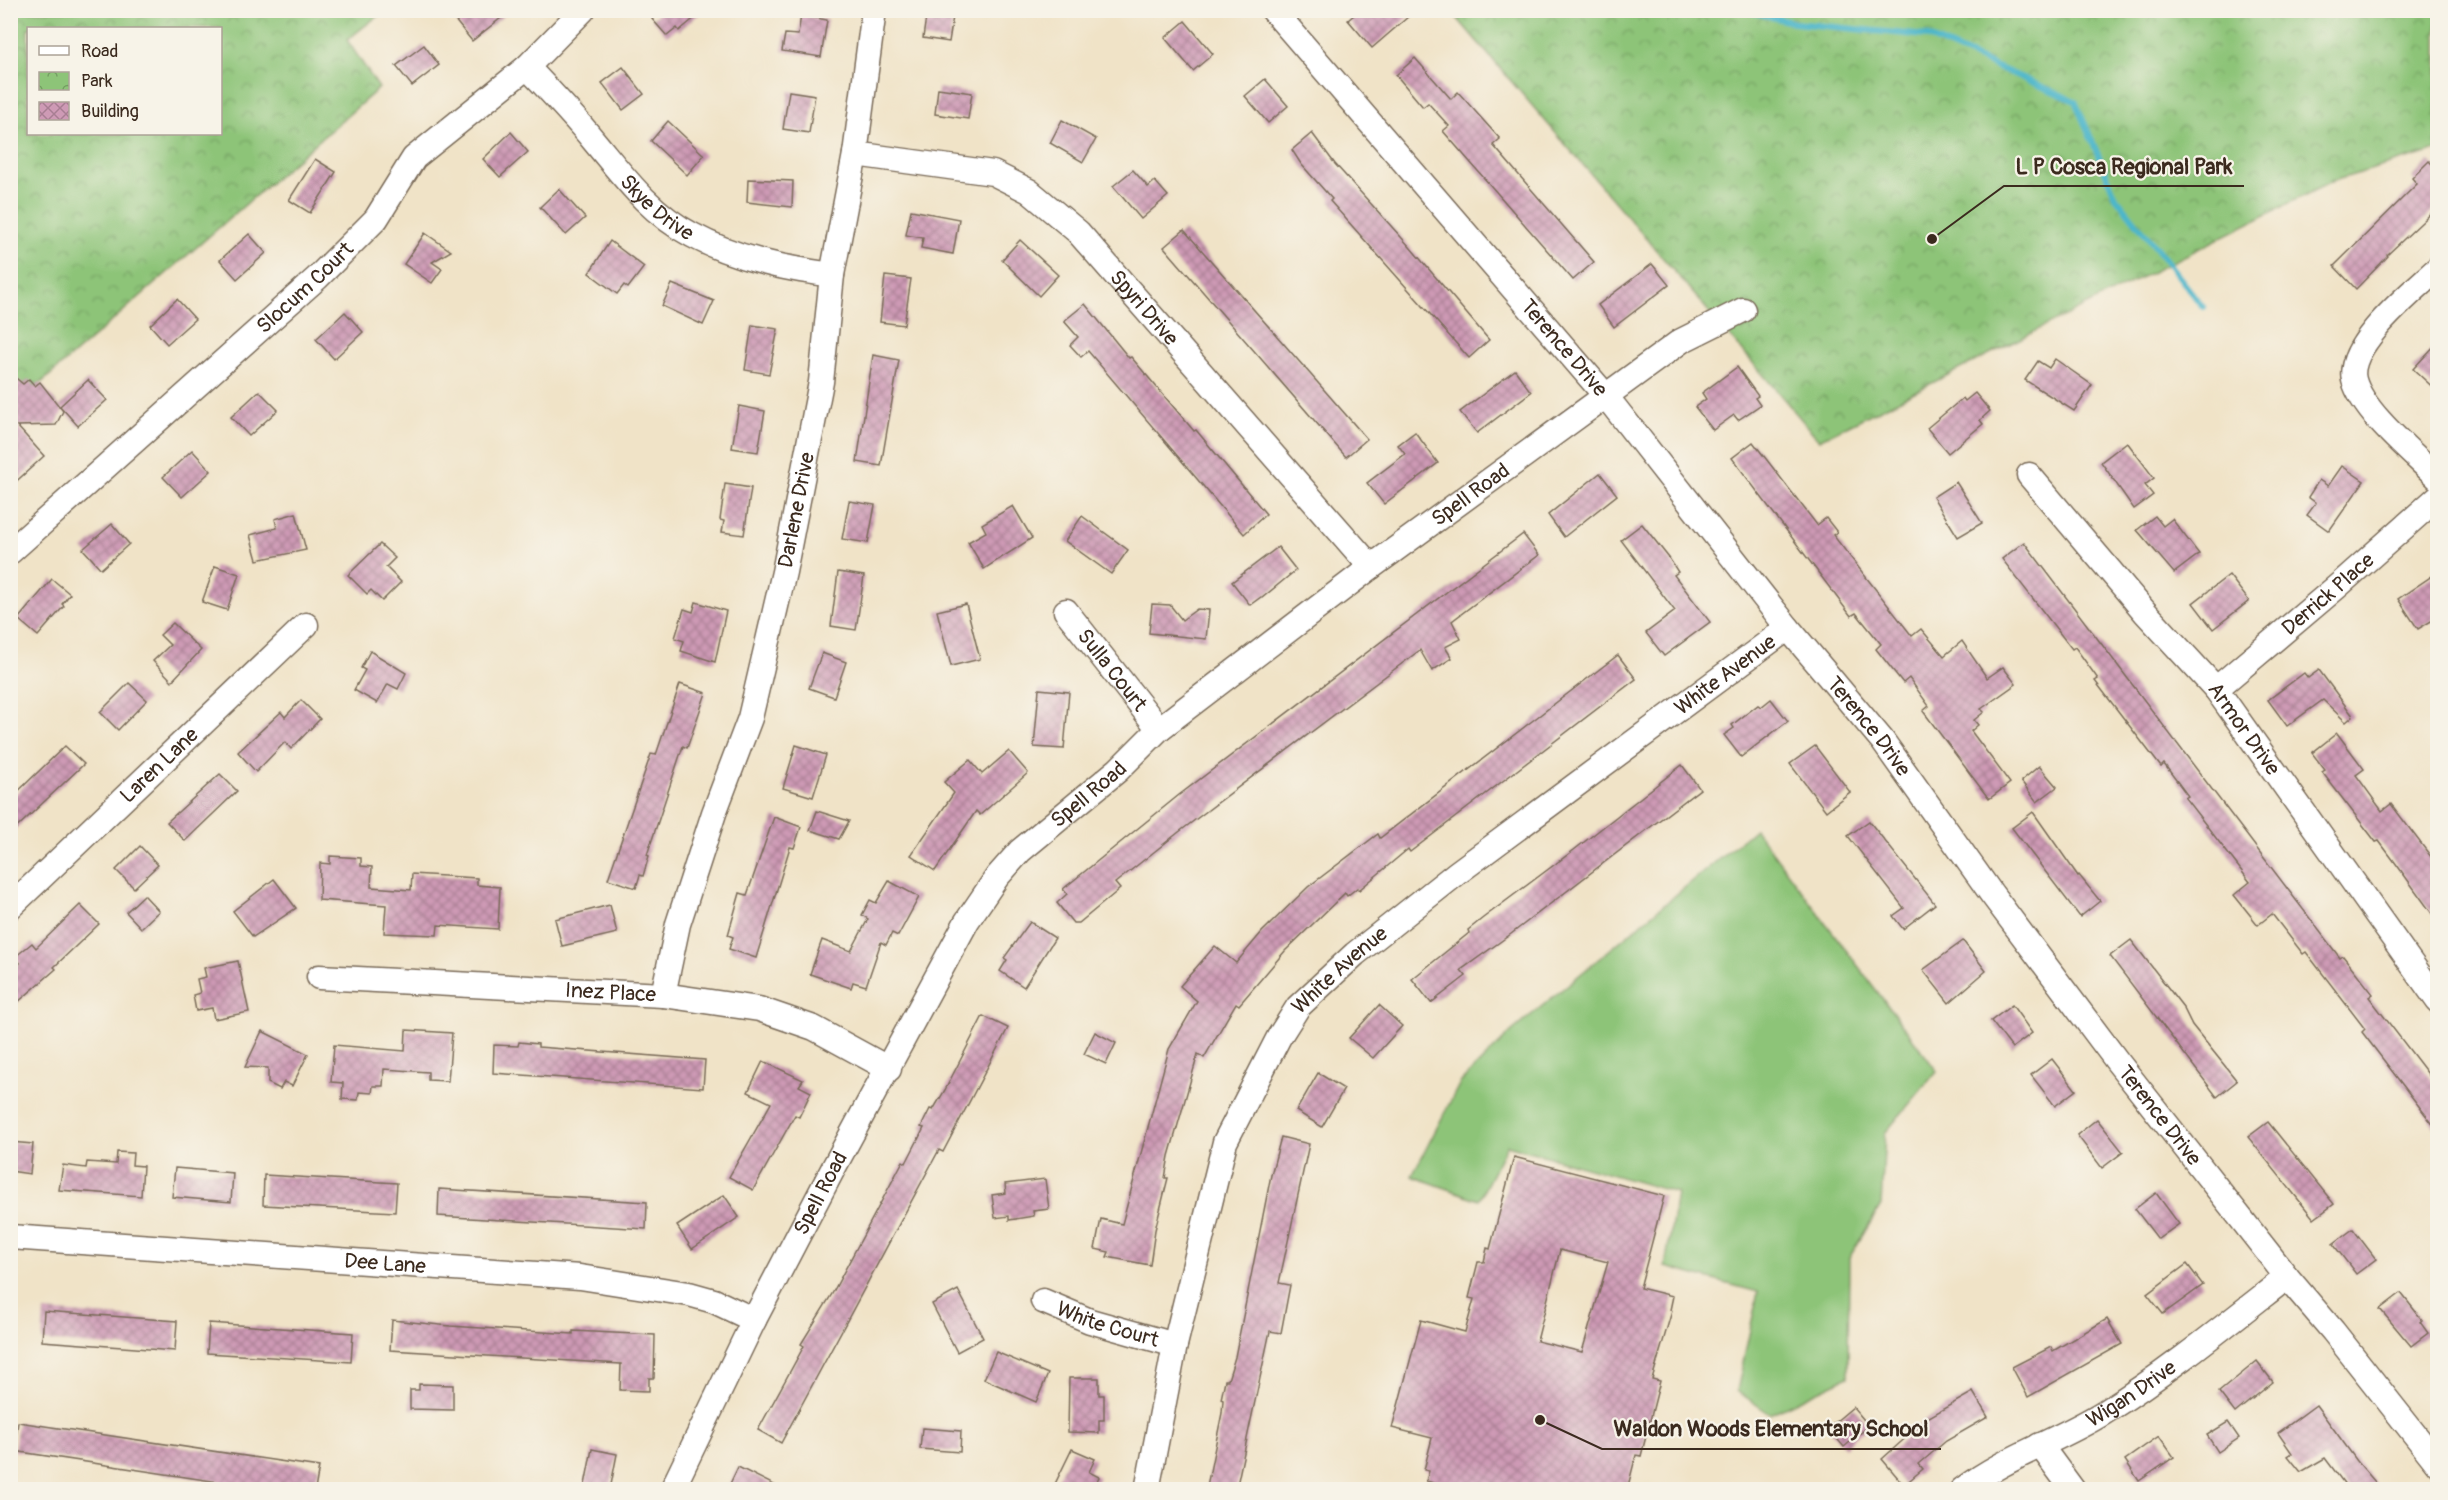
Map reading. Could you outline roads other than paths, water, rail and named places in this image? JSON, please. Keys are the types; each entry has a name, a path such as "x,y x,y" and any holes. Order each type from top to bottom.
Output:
{"street":[{"name":"Slocum Court","path":"10,552 353,243 376,219 414,158 527,67 583,10"},
{"name":"Darlene Drive","path":"663,995 678,924 714,813 750,718 770,636 821,382 832,275 855,154 874,10"},
{"name":"Terence Drive","path":"1273,10 1605,395 1788,628 1882,740 1991,893 2110,1051 2286,1277 2334,1331 2438,1464"},
{"name":"Skye Drive","path":"527,67 568,110 630,187 671,222 718,248 755,261 832,275"},
{"name":"Spyri Drive","path":"855,154 993,173 1013,181 1036,196 1078,232 1371,567"},
{"path":"2438,268 2384,320 2360,350 2354,367 2354,380 2376,416 2438,478"},
{"name":"Spell Road","path":"672,1490 754,1320 967,921 997,877 1020,851 1118,770 1159,729 1371,567 1681,341 1743,310"},
{"name":"Armor Drive","path":"2030,475 2145,612 2216,689 2438,1001"},
{"name":"Derrick Place","path":"2216,689 2339,585 2438,496"},
{"name":"Sulla Court","path":"1066,612 1159,729"},
{"name":"Laren Lane","path":"10,907 306,625"},
{"name":"White Avenue","path":"1147,1490 1175,1345 1225,1142 1279,1037 1298,1008 1355,954 1457,873 1788,628"},
{"name":"Inez Place","path":"319,977 663,995 759,1009 783,1015 837,1040 889,1069"},
{"name":"Dee Lane","path":"10,1237 591,1278 689,1294 714,1301 754,1320"},
{"name":"Wigan Drive","path":"1962,1490 1992,1470 2101,1414 2143,1386 2286,1277"},
{"name":"White Court","path":"1043,1300 1090,1321 1175,1345"},
{"path":"2040,1445 2073,1490"}],"waterway":[{"path":"1745,10 1795,23 1926,36 2075,101 2116,197 2203,307"}],"place":[{"name":"L P Cosca Regional Park","path":"1932,239"},
{"name":"Waldon Woods Elementary School","path":"1540,1420"}]}
